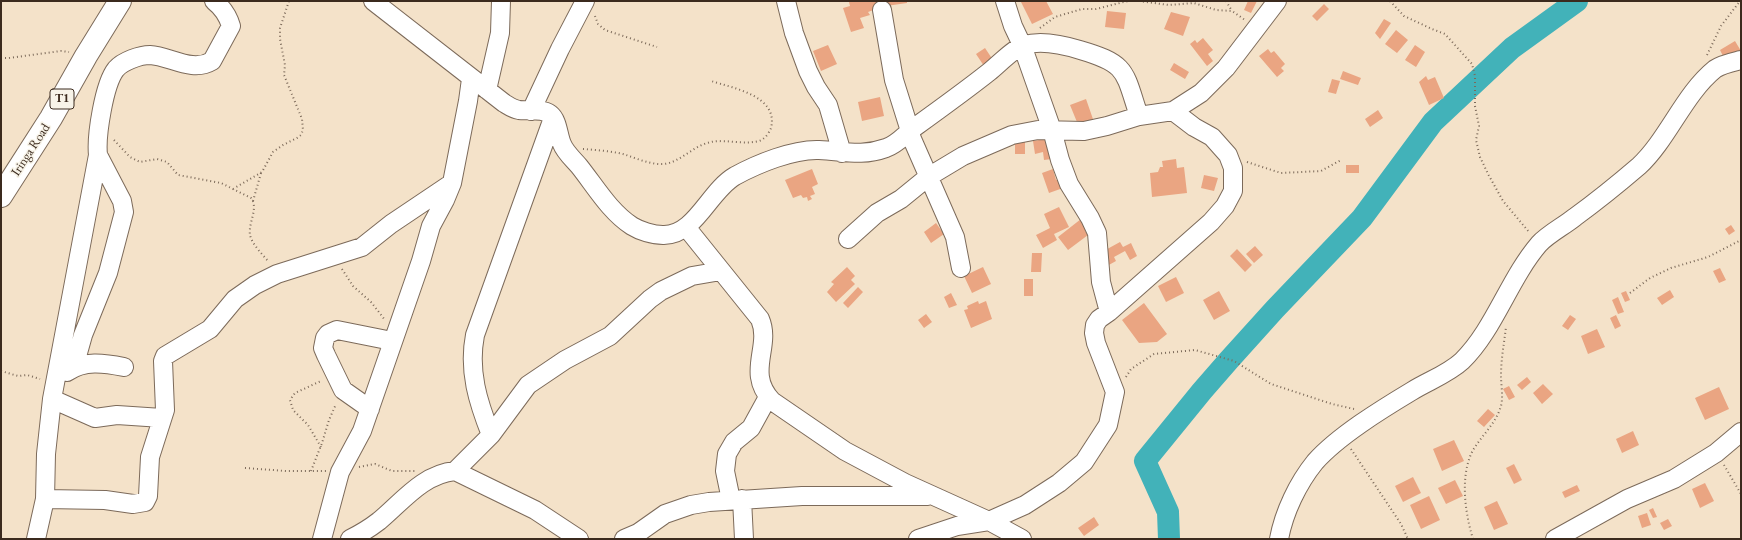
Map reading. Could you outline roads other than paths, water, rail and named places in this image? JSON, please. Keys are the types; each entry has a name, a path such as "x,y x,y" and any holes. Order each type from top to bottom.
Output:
{"highway":[{"name":"Iringa Road","path":"1,196 51,118 86,56 120,1"}],"street":[{"path":"36,539 45,499 46,454 52,400 98,155 98,138 101,120 111,80 116,69 143,56 149,55 197,66 207,64 212,61 231,26 229,18 222,8 214,1"},
{"path":"372,1 471,79 513,108 546,112 553,118 562,146 610,206 633,227 664,236 676,233 686,227 718,189 730,179 746,170 776,158 807,150 865,154 894,145 909,131 961,94 1025,45 1066,46 1103,57 1118,65 1125,74 1139,116"},
{"path":"487,90 500,33 501,1"},
{"path":"786,1 794,33 808,71 816,87 828,105 842,153"},
{"path":"1005,1 1013,26 1025,45 1060,160 1069,184 1090,218 1097,234 1101,282 1109,312"},
{"path":"848,239 878,213 901,199 928,177 963,156 1012,135 1038,130 1084,131 1107,126 1139,116 1173,111 1201,93 1226,68 1277,1"},
{"path":"531,111 560,49 590,6"},
{"path":"882,10 894,80 909,131 955,237 961,268"},
{"path":"1279,539 1286,516 1300,483 1316,461 1346,435 1377,413 1460,363 1470,353 1482,336 1505,295 1540,243 1601,197 1641,164 1700,84 1716,68 1741,60"},
{"path":"322,539 340,472 362,431 393,338 421,261 431,226 452,183 467,108 471,79"},
{"path":"918,539 958,526 989,521 1025,505 1059,482 1084,462 1108,425 1115,392 1096,343 1094,333 1095,325 1099,319 1109,312 1211,222 1225,206 1233,191 1233,168 1228,155 1212,137 1194,127 1173,111"},
{"path":"491,435 479,405 473,374 472,348 475,335 553,118"},
{"path":"74,367 83,335 108,273 124,212 122,201 98,155"},
{"path":"45,499 105,500 133,504 144,502 148,496 150,457 165,410 166,397 164,358 210,329 235,299 255,285 277,274 362,247 391,224 452,183"},
{"path":"686,227 752,308 763,326 759,380 768,397 787,412 845,451 932,496 989,521 1022,539"},
{"path":"455,471 491,435 519,395 528,385 578,353 610,336 650,299 661,291 692,276 721,271"},
{"path":"370,409 339,382 323,348 325,338 328,334 337,330 393,338"},
{"path":"55,382 74,367 98,363 124,367"},
{"path":"744,539 736,499 725,471 727,454 734,442 751,428 768,397"},
{"path":"52,400 95,418 117,415 162,418"},
{"path":"1555,539 1627,499 1674,479 1716,453 1741,432"},
{"path":"350,539 378,521 405,497 435,476 445,472 455,471 535,510 579,539"},
{"path":"624,539 638,533 666,514 709,502 736,499 802,496 932,496"},
{"path":"1582,539 1590,519"}],"waterway":[{"path":"1169,539 1168,512 1145,461 1229,360 1275,309 1362,218 1433,122 1512,48 1577,1"}]}
